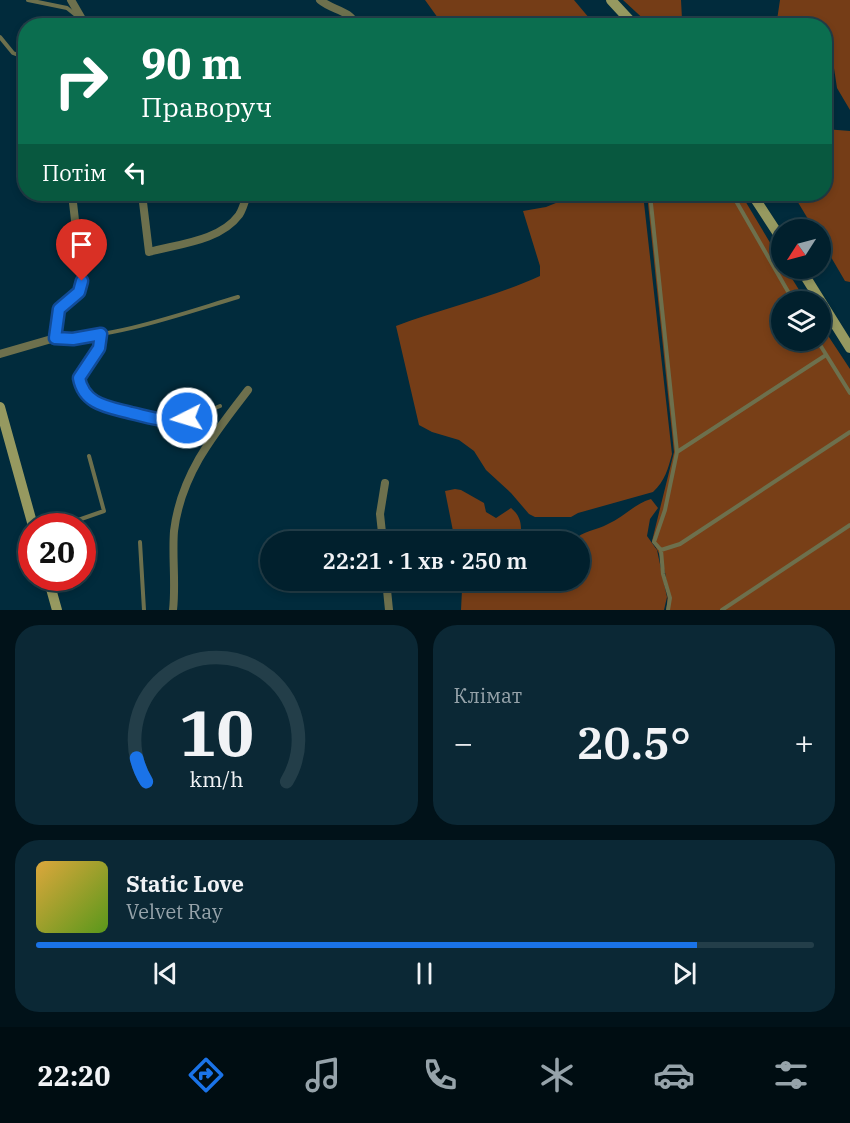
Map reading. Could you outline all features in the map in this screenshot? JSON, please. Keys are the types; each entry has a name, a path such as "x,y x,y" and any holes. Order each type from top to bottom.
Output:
{"street":[{"path":"71,0 82,18"},
{"path":"320,0 352,18"},
{"path":"611,0 628,18"},
{"path":"0,354 55,338 59,309 79,292 82,281 73,201"},
{"path":"143,201 149,252 212,235 230,226 241,213 245,201"},
{"path":"757,201 771,223"},
{"path":"807,279 850,348"},
{"path":"172,610 174,533 182,491 203,453 248,390"},
{"path":"1,414 29,513"},
{"path":"382,531 380,514 385,483"},
{"path":"52,591 57,610"},
{"path":"387,591 389,610"}],"lane":[{"path":"28,0 67,8 78,18"},
{"path":"0,37 13,53 18,55"},
{"path":"651,201 676,452 665,510 654,542 660,550 670,598 668,610"},
{"path":"736,201 788,291"},
{"path":"55,338 73,339 101,334 238,297"},
{"path":"101,334 99,348 79,378 85,394 101,404 158,421 174,421 200,415 220,406"},
{"path":"824,351 850,393"},
{"path":"676,452 826,355"},
{"path":"660,550 680,544 850,432"},
{"path":"89,456 104,511 96,514"},
{"path":"722,610 850,525"},
{"path":"140,542 144,610"}],"shaded area":[{"path":"425,0 574,0 589,18 438,18"},
{"path":"623,0 681,0 682,18 642,18"},
{"path":"780,0 850,0 850,110 837,88 832,55 832,18 777,18"},
{"path":"832,130 850,131 850,282 845,281 831,257 831,219 808,219 797,201 832,201"},
{"path":"561,201 644,201 672,454 663,479 653,492 571,517 535,517 529,514 511,493 486,470 474,451 459,440 432,432 419,425 396,326 540,276 540,266 523,211 546,207"},
{"path":"648,201 745,201 771,244 771,279 792,279 800,291 771,291 771,351 831,351 831,340 850,369 850,610 666,610 668,593 665,574 660,556 652,541 674,452"},
{"path":"461,490 484,503 486,512 496,518 511,508 517,515 521,531 453,531 445,491"},
{"path":"651,499 658,508 650,519 647,536 657,550 667,597 664,610 461,610 462,591 590,591 590,531 614,521 639,504"}],"route":[{"path":"82,281 79,292 59,309 55,338 73,339 101,334 99,348 79,378 85,394 115,410 158,421 187,418"}]}
